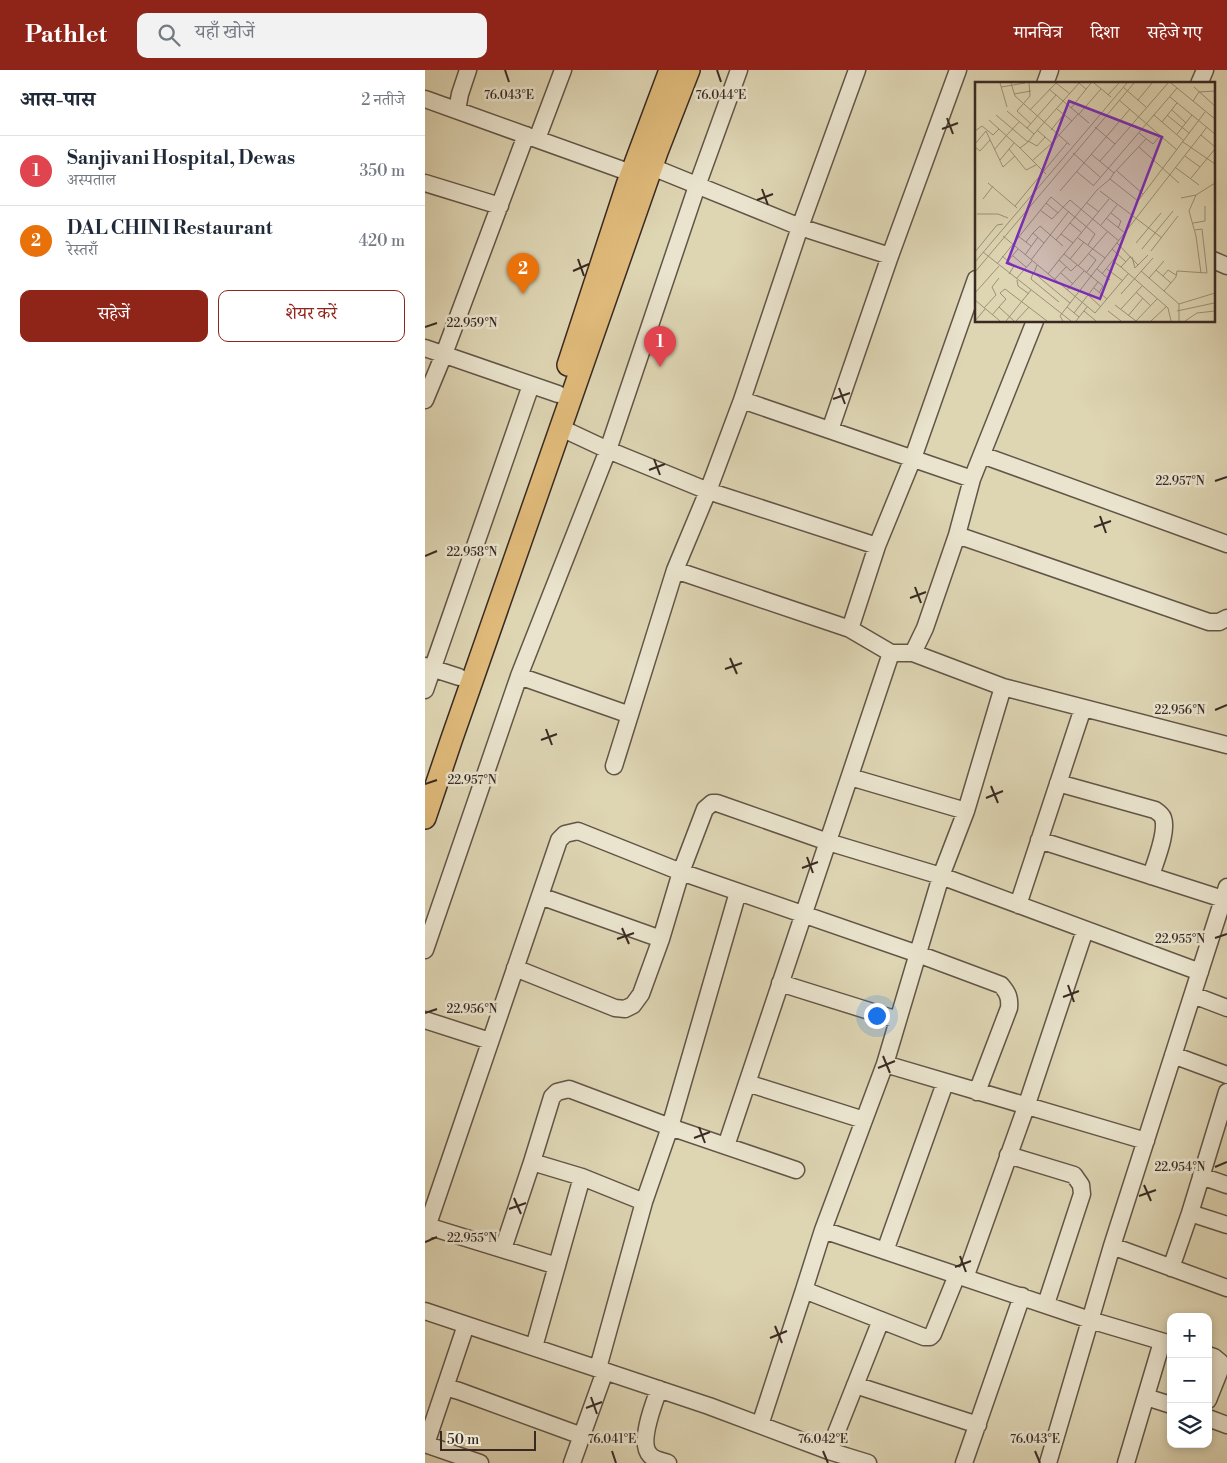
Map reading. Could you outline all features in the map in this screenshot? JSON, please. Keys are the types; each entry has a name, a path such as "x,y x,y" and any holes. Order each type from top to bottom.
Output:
{"main road":[{"path":"425,773 558,394 631,173 670,70"},
{"path":"425,818 652,168 689,70"}],"street":[{"path":"457,110 468,70"},
{"path":"425,400 500,206 563,70"},
{"path":"425,950 519,676 607,450 697,186 739,70"},
{"path":"614,766 675,570 708,491 742,400 800,227 857,70"},
{"path":"830,430 958,70"},
{"path":"1046,82 1050,70"},
{"path":"1200,82 1205,70"},
{"path":"425,99 631,173"},
{"path":"652,168 800,227 891,256"},
{"path":"425,183 500,206"},
{"path":"1215,261 1227,266"},
{"path":"849,629 877,546 913,458 975,282"},
{"path":"913,653 925,628 957,535 972,479 1035,322"},
{"path":"425,348 558,394"},
{"path":"425,690 429,667 531,384"},
{"path":"742,400 972,479"},
{"path":"561,428 607,450 708,491 877,546"},
{"path":"982,455 1227,544"},
{"path":"957,535 1209,622 1219,622 1227,618"},
{"path":"675,570 849,629 891,653 913,653 1003,687 1227,745"},
{"path":"726,1146 891,653"},
{"path":"429,667 459,677"},
{"path":"519,676 630,715"},
{"path":"760,1425 823,1230 885,1064 941,876 966,811 1003,687"},
{"path":"1018,905 1083,708"},
{"path":"849,777 966,811"},
{"path":"1058,784 1155,810 1160,814 1163,818 1164,829 1151,876"},
{"path":"515,968 615,1008 625,1009 633,1005 641,994 661,939 681,872 705,809 712,803 717,803 828,842 941,876 1200,972"},
{"path":"557,1266 503,1248 426,1230 559,840 565,834 578,831 681,872 918,954 1001,985 1010,1000 1009,1008 977,1092"},
{"path":"1039,840 1151,876 1225,893 1112,1246 1048,1463"},
{"path":"572,1463 582,1436 601,1369 644,1202 670,1127 738,892"},
{"path":"540,896 661,939"},
{"path":"804,1290 924,1337 930,1337 933,1334 961,1276 1008,1155 1085,930"},
{"path":"781,983 898,1020"},
{"path":"1193,995 1227,1008"},
{"path":"425,1020 490,1041"},
{"path":"1173,1055 1227,1075"},
{"path":"885,1064 1145,1141"},
{"path":"747,1083 864,1120"},
{"path":"885,1250 945,1083"},
{"path":"503,1248 552,1097 557,1092 569,1089 670,1127 796,1170"},
{"path":"1171,1268 1201,1176 1220,1139 1227,1092"},
{"path":"1008,1155 1074,1175 1081,1185 1082,1194 1046,1304"},
{"path":"532,1162 582,1177 644,1202"},
{"path":"1201,1176 1227,1185"},
{"path":"534,1347 582,1177"},
{"path":"1190,1214 1227,1225"},
{"path":"823,1230 1090,1320 1166,1343 1145,1397 1126,1463"},
{"path":"1112,1246 1227,1288"},
{"path":"964,1463 1022,1296"},
{"path":"425,1311 659,1388 862,1462"},
{"path":"829,1451 881,1320"},
{"path":"466,1324 425,1444 480,1463"},
{"path":"1212,1356 1220,1362 1220,1370 1212,1390"},
{"path":"855,1385 978,1425"},
{"path":"445,1387 582,1436"},
{"path":"659,1388 645,1438 645,1447 648,1459 669,1463"},
{"path":"1145,1397 1167,1404"},
{"path":"1212,1419 1227,1425"}],"place":[{"name":"DAL CHINI Restaurant","path":"523,294"},
{"name":"Sanjivani Hospital, Dewas","path":"660,367"}]}
